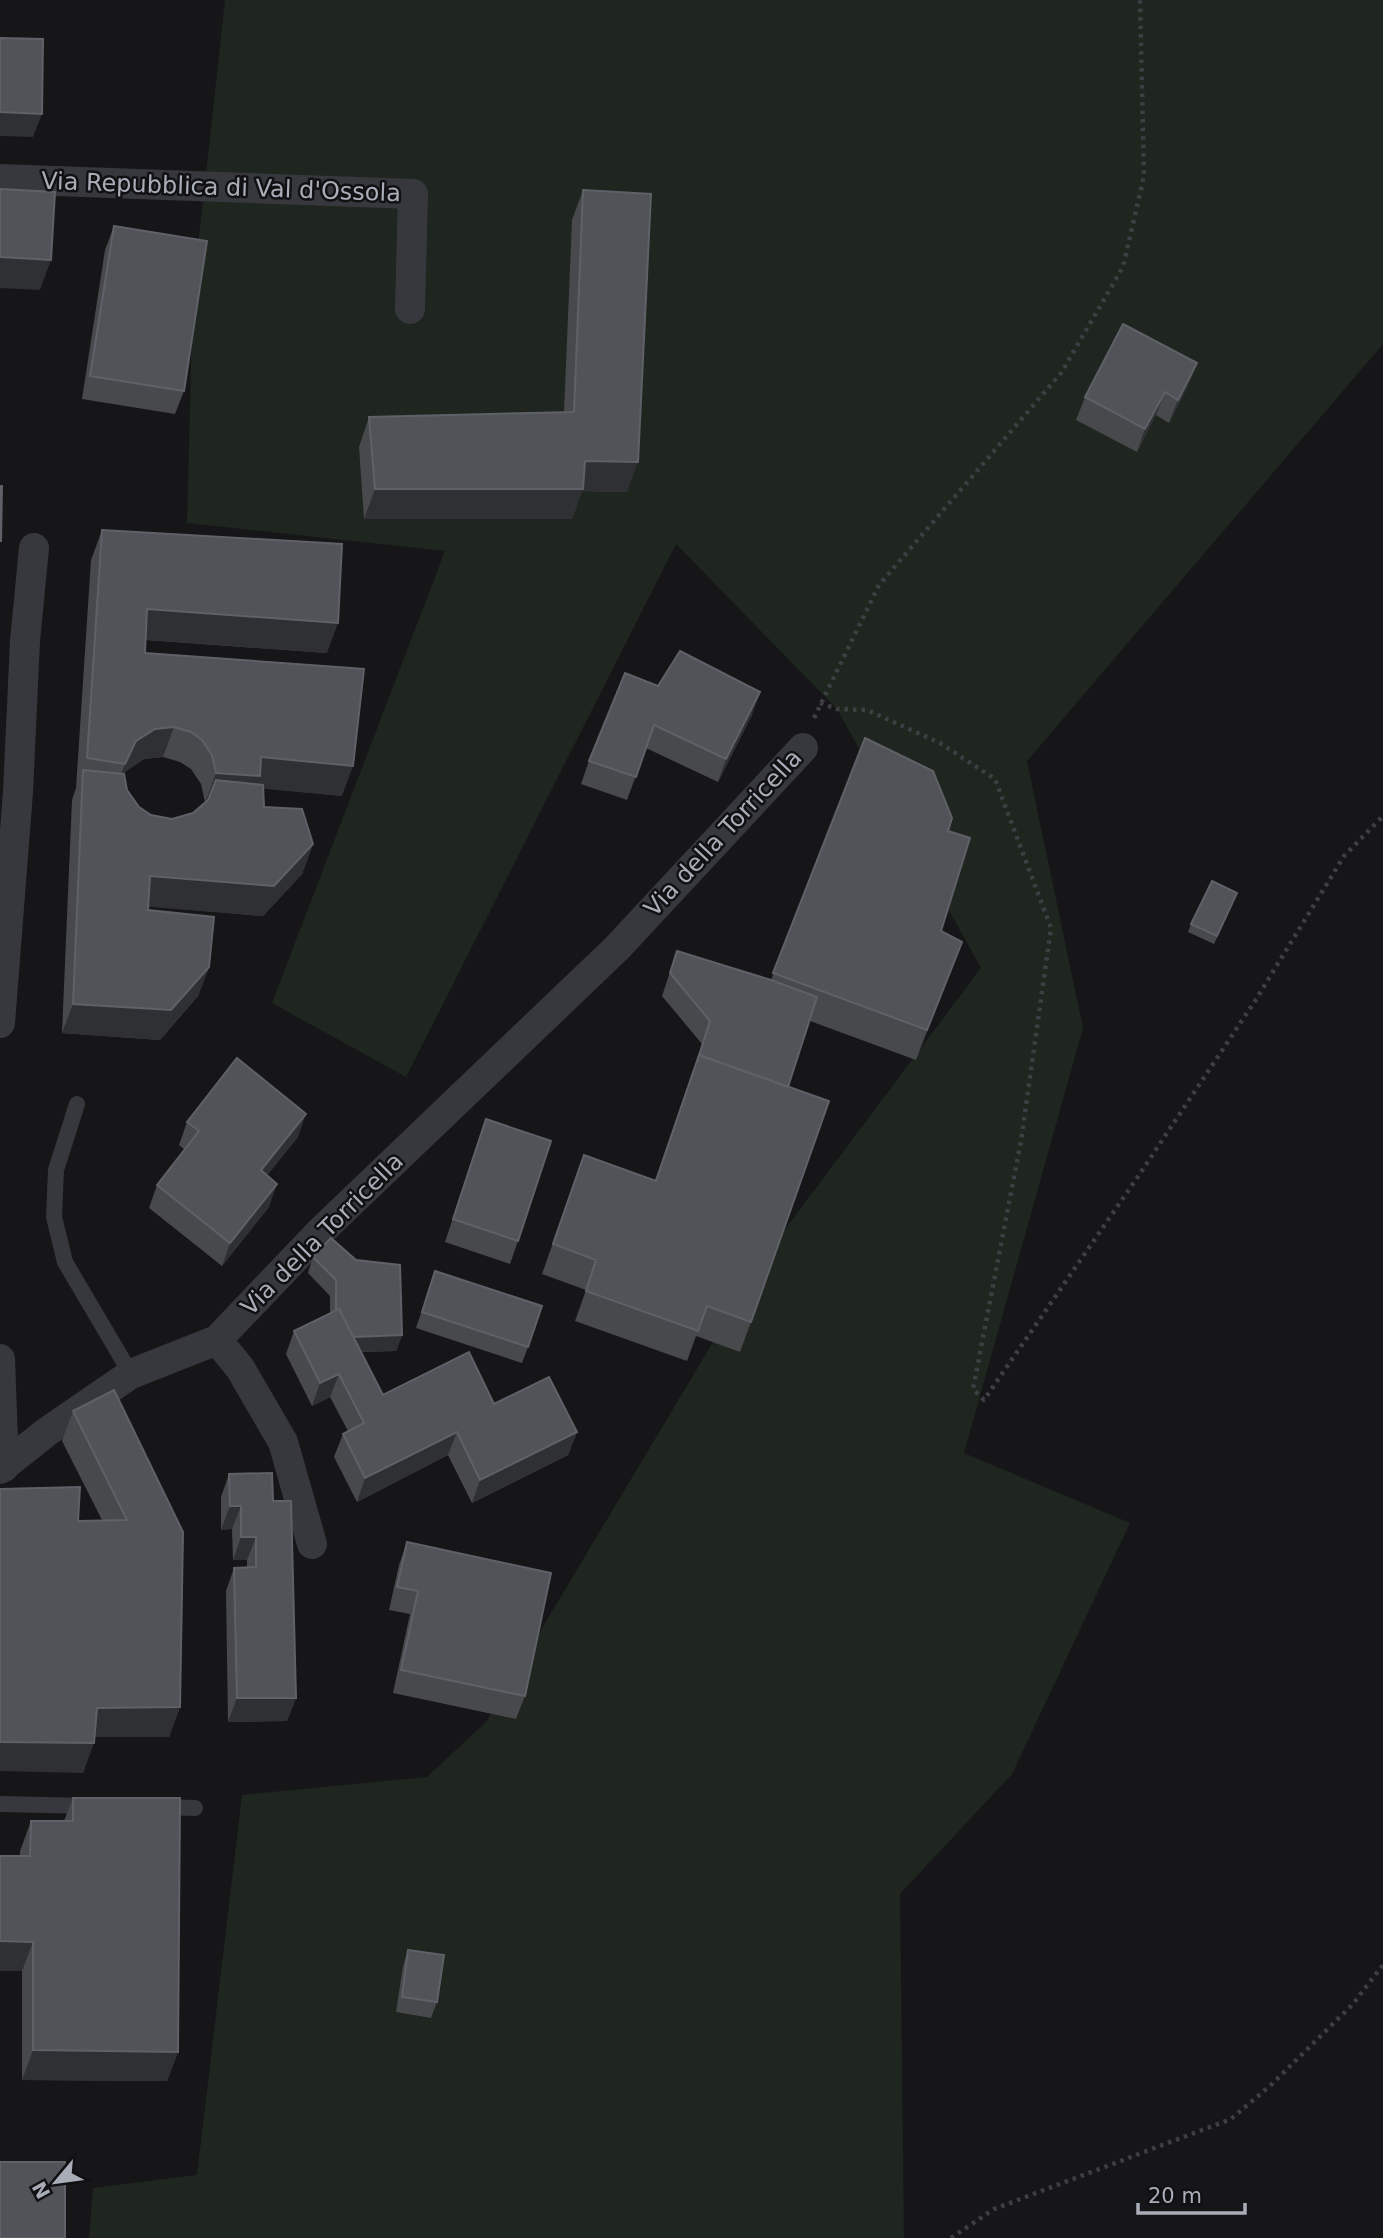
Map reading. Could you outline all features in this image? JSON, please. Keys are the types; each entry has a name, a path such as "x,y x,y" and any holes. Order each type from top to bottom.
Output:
{"street":[{"name":"Via Repubblica di Val d'Ossola","path":"0,179 413,194 410,309"},
{"path":"0,1023 18,792 12,641 34,548"},
{"name":"Via della Torricella","path":"2,1468 48,1431 131,1374 217,1340 320,1232 617,948 803,748"},
{"path":"217,1340 240,1368 283,1442 312,1544"},
{"path":"0,1359 2,1468"}],"lane":[{"path":"77,1104 55,1170 54,1217 65,1262 131,1374"},
{"path":"0,1804 111,1806"},
{"path":"139,1807 195,1808"}],"path":[{"name":"Via della Torricella","path":"803,748 820,703 879,585 1061,373 1123,267 1144,176 1140,0"},
{"path":"820,703 837,709 867,710 940,743 995,779 1051,928 1021,1141 973,1389 984,1399 1240,1023 1344,856 1383,816"},
{"path":"951,2238 994,2209 1231,2119 1272,2084 1352,2004 1383,1965"}],"shaded area":[{"path":"225,0 1383,0 1383,344 1027,761 1083,1028 964,1453 1130,1523 1012,1774 900,1894 904,2238 89,2238 93,2188 197,2175 242,1795 427,1777 486,1722 762,1260 981,968 837,709 676,544 406,1077 272,1003 445,551 187,523 193,291"}],"building":[{"path":"0,38 43,39 42,114 0,112"},
{"path":"0,189 55,192 51,260 0,257"},
{"path":"583,190 651,194 638,462 585,461 583,489 375,489 369,417 574,412"},
{"path":"114,226 207,241 184,391 90,376"},
{"path":"1123,324 1197,363 1178,400 1165,392 1145,429 1085,397"},
{"path":"2,486 1,541 0,541"},
{"path":"102,530 342,544 338,623 147,609 145,653 364,669 353,766 261,757 260,776 216,773 212,755 202,740 191,732 174,727 155,729 136,741 125,764 87,758"},
{"path":"680,651 760,692 726,759 654,725 636,777 589,761 625,673 658,686"},
{"path":"865,738 933,771 952,818 948,831 970,838 941,931 962,942 927,1030 773,973"},
{"path":"83,770 124,774 127,790 139,807 151,815 172,819 193,813 208,800 216,780 263,785 264,807 302,809 313,844 274,886 150,876 148,910 214,917 209,967 171,1010 73,1004"},
{"path":"1212,881 1237,893 1217,936 1191,924"},
{"path":"677,951 817,997 788,1087 699,1055 710,1021 670,973"},
{"path":"699,1055 829,1101 751,1322 707,1306 698,1331 586,1291 596,1260 553,1244 584,1155 656,1181"},
{"path":"237,1058 306,1114 261,1170 277,1184 230,1243 157,1185 199,1131 187,1122"},
{"path":"486,1119 551,1141 518,1241 453,1219"},
{"path":"331,1238 356,1260 400,1265 402,1335 353,1337 339,1309 336,1310 336,1280 313,1257"},
{"path":"435,1271 542,1306 528,1347 422,1312"},
{"path":"339,1309 383,1395 469,1352 494,1404 549,1377 577,1432 480,1480 457,1432 365,1478 343,1434 364,1423 339,1374 320,1383 294,1331"},
{"path":"114,1390 183,1532 180,1707 97,1708 94,1743 0,1742 0,1489 80,1487 78,1521 127,1520 73,1411"},
{"path":"272,1473 273,1501 291,1501 296,1698 237,1698 234,1568 256,1567 256,1537 241,1537 241,1506 230,1506 229,1474"},
{"path":"407,1542 551,1573 525,1696 401,1670 418,1591 397,1587"},
{"path":"73,1798 180,1798 178,2052 33,2050 33,1942 0,1941 0,1856 30,1856 31,1821 73,1821"},
{"path":"408,1950 444,1955 437,2002 402,1997"},
{"path":"0,2162 65,2162 65,2238 0,2238"}]}
